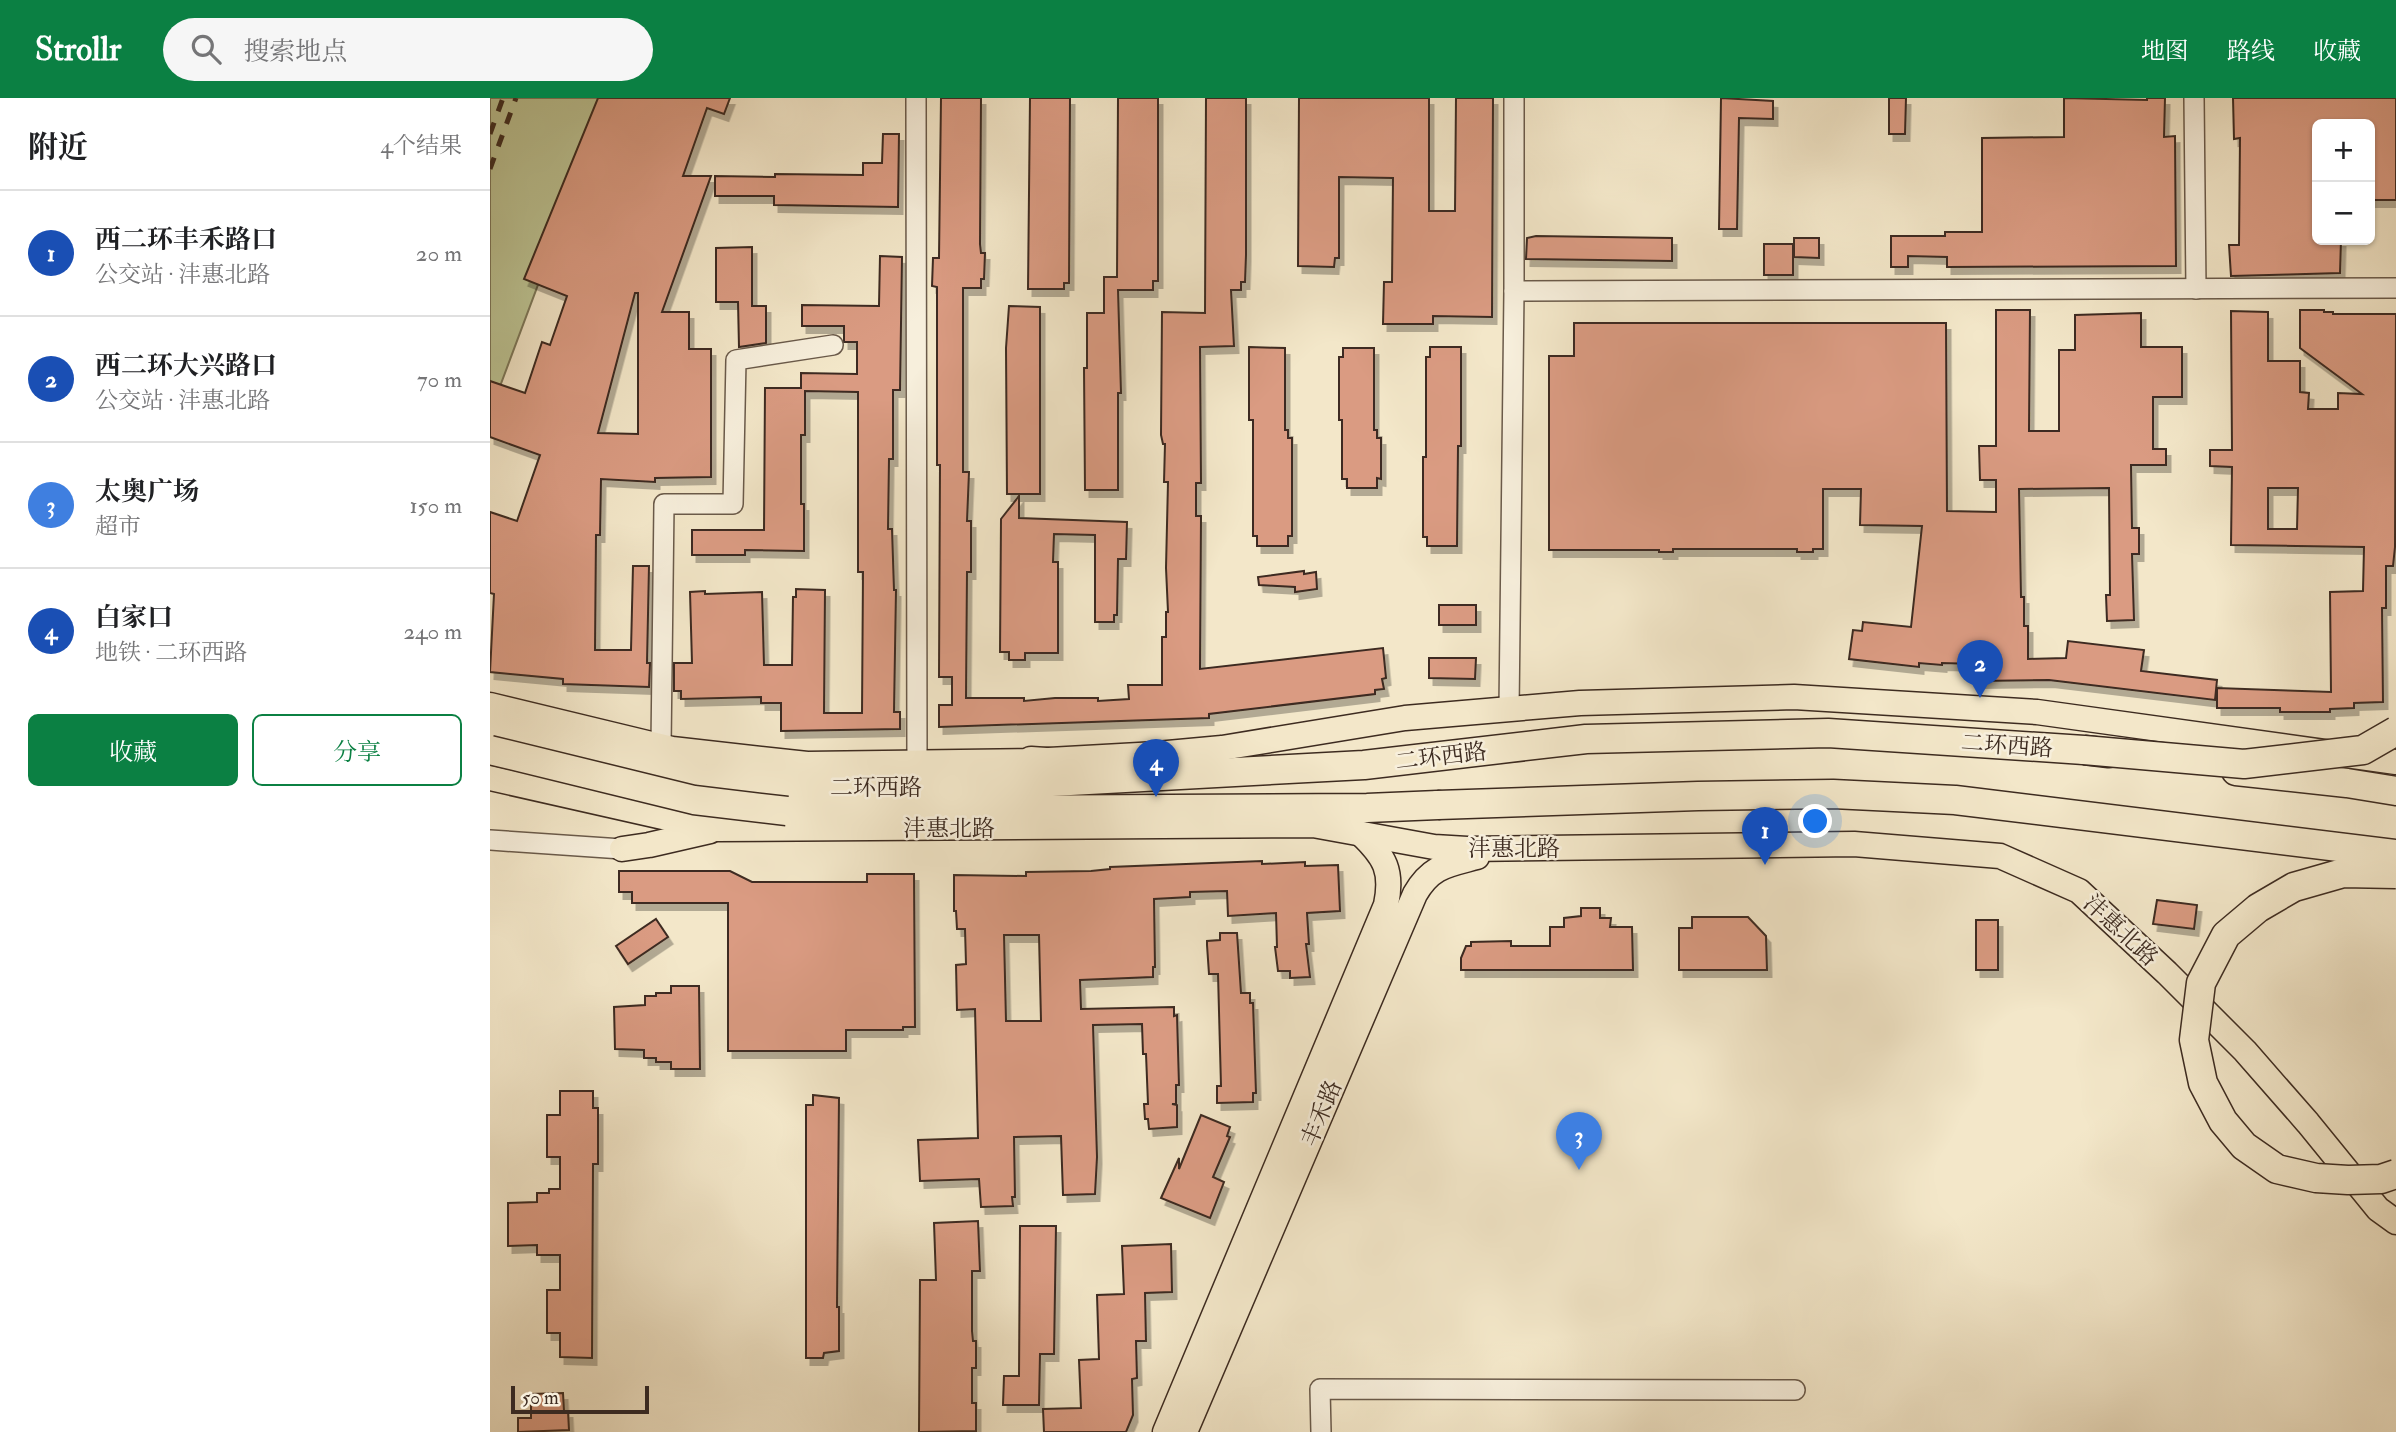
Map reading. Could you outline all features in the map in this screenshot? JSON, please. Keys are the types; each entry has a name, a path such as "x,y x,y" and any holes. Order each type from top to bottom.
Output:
{"highway":[{"name":"二环西路","path":"490,727 705,778 828,788 977,786 1364,765 1586,739 1828,733 2084,750 2210,769 2347,783 2396,791"},
{"path":"2084,750 2156,758 2189,757 2244,764 2363,750 2396,731"},
{"name":"二环西路","path":"490,750 694,800 787,811 1364,821 1438,805 1806,795 1955,800 2396,854"},
{"path":"1031,761 1203,774"},
{"path":"1313,825 1364,821"},
{"path":"2396,874 2343,873 2294,887 2258,908 2226,935 2201,983 2193,1040 2203,1083 2222,1121 2244,1146 2277,1169 2316,1178 2348,1180 2381,1180 2396,1174"}],"main road":[{"path":"490,705 661,746 807,764 1031,761 1157,754 1222,748 1405,718 1580,703 1794,697 2037,712 2396,762"},
{"name":"沣惠北路","path":"490,778 716,830 1313,825"},
{"path":"618,807 635,819 638,830 636,839 622,849"},
{"name":"沣惠北路","path":"1364,821 1434,847 1507,849 1854,844 2000,856 2080,891 2245,1051 2378,1209 2396,1222"},
{"name":"丰禾路","path":"1165,1432 1385,905 1389,882 1386,863 1364,821"},
{"path":"622,849 716,830"},
{"name":"丰禾路","path":"1185,1432 1415,894 1423,880 1441,866 1507,849"}],"street":[{"path":"916,98 917,762"},
{"path":"1509,709 1514,98"},
{"path":"2194,98 2196,289"},
{"path":"1514,291 2396,288"},
{"path":"661,746 664,504 733,504 736,360 833,345"},
{"path":"490,829 536,843"},
{"path":"490,841 622,849"},
{"path":"1321,1432 1320,1388 1796,1390"}],"green space":[{"path":"490,98 608,98 490,413"}],"building":[{"path":"598,98 730,98 724,114 707,108 683,176 711,176 662,312 689,312 689,349 711,349 711,477 655,478 655,482 601,479 600,535 596,535 595,650 631,650 633,566 649,566 649,687 563,684 563,679 490,672 494,594 490,593 490,512 517,521 540,455 490,437 490,381 525,393 542,342 550,345 567,296 524,279","holes":["635,293 638,293 638,434 598,433"]},
{"path":"941,98 981,98 980,244 981,253 985,253 984,279 981,279 981,288 963,288 963,472 969,472 967,521 971,521 971,572 967,572 966,698 1024,698 1024,701 1055,698 1098,698 1098,701 1129,699 1128,685 1162,685 1162,637 1166,637 1168,612 1168,482 1164,482 1165,444 1161,435 1162,312 1205,313 1206,98 1246,98 1246,255 1245,282 1241,282 1241,290 1231,290 1234,346 1200,347 1201,483 1196,483 1196,516 1201,516 1200,669 1383,648 1386,678 1382,679 1384,689 1375,690 1375,694 1209,714 1209,718 939,727 939,705 952,705 952,677 939,677 937,287 932,286 933,258 939,258"},
{"path":"1030,98 1070,98 1069,283 1064,283 1064,289 1028,289"},
{"path":"1118,98 1158,98 1158,281 1153,281 1153,290 1118,290 1121,393 1118,393 1118,490 1085,490 1084,368 1087,368 1087,313 1104,313 1104,277 1117,277"},
{"path":"1299,98 1429,98 1429,211 1455,211 1456,98 1493,98 1492,317 1433,316 1433,324 1383,324 1384,282 1392,282 1393,178 1339,177 1339,258 1335,258 1334,267 1298,266"},
{"path":"1721,98 1773,101 1773,119 1739,118 1737,229 1719,229"},
{"path":"1889,98 1906,98 1905,134 1889,134"},
{"path":"2064,98 2165,98 2164,137 2175,136 2176,266 1947,267 1947,257 1908,256 1908,267 1891,267 1891,236 1945,236 1945,232 1982,232 1982,138 2064,137"},
{"path":"2233,98 2396,98 2396,200 2375,200 2375,119 2312,119 2312,245 2341,245 2340,273 2231,276 2229,245 2239,245 2240,138 2234,139"},
{"path":"883,134 899,134 898,207 774,205 774,196 715,196 715,176 863,175 863,163 882,163"},
{"path":"1527,238 1672,238 1672,261 1526,259"},
{"path":"1794,238 1819,238 1819,258 1794,257"},
{"path":"1764,244 1793,244 1793,275 1764,275"},
{"path":"752,247 752,306 766,306 766,343 739,347 738,302 716,302 716,248"},
{"path":"880,256 902,257 900,390 893,390 893,459 889,459 888,529 892,529 896,590 894,712 900,712 900,729 781,731 781,703 761,703 761,697 681,699 681,691 674,691 674,663 692,663 690,592 762,592 764,665 792,665 793,597 796,597 796,589 825,590 824,713 862,713 863,572 858,572 858,392 805,391 805,435 801,435 804,551 745,550 745,555 692,555 692,530 764,530 765,388 801,388 801,373 857,374 857,342 844,342 844,326 802,326 802,305 879,306"},
{"path":"1009,306 1040,307 1040,494 1007,494 1006,348"},
{"path":"1996,310 2030,310 2029,431 2059,431 2059,350 2075,350 2075,315 2141,313 2141,347 2182,347 2182,397 2153,397 2153,449 2166,449 2166,465 2131,465 2132,528 2139,528 2139,554 2132,554 2134,620 2107,621 2106,595 2110,595 2109,488 2019,489 2021,597 2024,597 2024,626 2028,626 2028,659 2066,658 2068,641 2144,650 2141,671 2217,680 2215,700 2049,680 1976,681 1976,664 1919,663 1919,667 1849,659 1853,630 1862,631 1863,622 1911,627 1922,526 1860,525 1861,489 1823,489 1823,549 1813,549 1813,552 1797,552 1797,549 1673,549 1673,552 1549,550 1549,356 1574,356 1574,323 1946,323 1947,511 1996,512 1996,480 1980,480 1979,446 1996,446"},
{"path":"2300,310 2324,310 2333,314 2396,314 2395,547 2393,566 2386,566 2386,608 2382,608 2383,702 2354,703 2354,708 2330,709 2330,712 2280,712 2280,708 2217,708 2217,688 2331,692 2330,592 2363,591 2364,547 2231,545 2232,467 2210,466 2210,450 2232,450 2231,311 2268,312 2268,361 2300,361 2300,392 2309,393 2308,409 2338,409 2338,393 2362,394 2300,348","holes":["2268,488 2298,488 2297,529 2268,529"]},
{"path":"1249,347 1285,348 1285,430 1288,430 1288,438 1292,438 1292,536 1288,536 1288,546 1257,546 1257,536 1253,536 1253,420 1249,420"},
{"path":"1430,347 1461,347 1457,546 1427,546 1427,537 1423,537 1426,357 1430,357"},
{"path":"1343,348 1374,348 1374,430 1377,430 1377,438 1381,438 1381,479 1377,478 1377,488 1347,488 1347,479 1342,479 1339,357 1343,357"},
{"path":"1019,496 1019,518 1127,522 1126,559 1118,559 1117,615 1114,615 1114,622 1095,622 1095,535 1054,534 1053,562 1058,562 1058,653 1025,653 1025,660 1009,660 1009,652 1000,652 1001,519"},
{"path":"1304,571 1304,574 1316,572 1317,589 1295,592 1295,587 1259,585 1258,577"},
{"path":"1439,605 1476,605 1476,625 1439,625"},
{"path":"1429,658 1476,658 1475,679 1429,678"},
{"path":"1262,861 1262,864 1305,862 1305,866 1338,865 1340,911 1307,913 1309,944 1306,944 1310,977 1290,978 1290,971 1278,971 1275,947 1276,913 1228,916 1227,891 1190,892 1190,897 1154,899 1153,977 1080,980 1081,1009 1174,1007 1174,1016 1177,1015 1179,1085 1176,1085 1176,1104 1172,1104 1177,1105 1177,1127 1149,1129 1148,1119 1145,1119 1144,1104 1148,1104 1142,1024 1093,1025 1097,1157 1095,1194 1063,1195 1061,1136 1014,1137 1013,1206 981,1207 979,1179 920,1181 918,1140 978,1138 975,1009 957,1010 956,965 966,964 965,929 957,929 954,911 954,875 1026,876 1026,872 1091,871 1110,867","holes":["1004,935 1039,935 1041,1021 1006,1021"]},
{"path":"619,871 730,871 752,882 867,882 867,874 914,874 915,1027 903,1027 903,1030 846,1030 846,1051 728,1051 728,903 632,903 632,892 619,892"},
{"path":"2157,900 2197,905 2194,929 2153,924"},
{"path":"1581,908 1600,908 1600,918 1611,918 1610,927 1632,927 1633,970 1461,970 1461,958 1466,946 1471,946 1471,942 1511,941 1511,946 1550,946 1550,927 1564,927 1564,918 1581,916"},
{"path":"1692,917 1748,917 1766,936 1767,970 1679,970 1679,928 1692,928"},
{"path":"656,919 668,937 628,964 616,946"},
{"path":"1976,920 1998,920 1998,970 1976,970"},
{"path":"1220,933 1237,933 1241,993 1250,993 1250,1003 1253,1003 1256,1093 1253,1093 1253,1102 1217,1103 1217,1086 1221,1086 1218,974 1209,974 1207,941 1220,940"},
{"path":"671,986 699,986 700,1069 671,1069 671,1062 656,1062 656,1058 644,1058 644,1050 615,1049 614,1007 645,1005 645,996 671,993"},
{"path":"560,1091 593,1091 593,1108 598,1108 598,1164 593,1164 592,1358 560,1357 560,1333 547,1333 547,1290 560,1290 560,1255 537,1255 537,1245 508,1246 508,1203 537,1202 537,1193 560,1189 560,1157 547,1157 547,1115 560,1115"},
{"path":"813,1095 839,1098 839,1351 824,1353 823,1358 806,1358 806,1105 813,1105"},
{"path":"1201,1115 1230,1127 1227,1136 1230,1137 1213,1177 1224,1182 1210,1218 1161,1198 1179,1158 1179,1169"},
{"path":"978,1221 980,1271 972,1271 972,1331 973,1341 976,1341 976,1368 972,1368 972,1403 976,1403 976,1431 919,1432 920,1280 936,1280 934,1223"},
{"path":"1020,1226 1056,1226 1054,1354 1040,1354 1039,1405 1003,1405 1004,1376 1019,1376"},
{"path":"1171,1244 1172,1292 1145,1293 1146,1341 1136,1341 1137,1378 1132,1379 1133,1415 1126,1432 1044,1432 1043,1409 1081,1408 1079,1360 1099,1359 1097,1295 1124,1294 1122,1246"},
{"path":"563,1393 569,1430 518,1432 518,1418 531,1418 531,1394"}],"railway":[{"path":"490,134 503,98"},
{"path":"490,169 516,98"}],"place":[{"name":"西二环大兴路口","path":"1980,698"},
{"name":"白家口","path":"1156,797"},
{"name":"西二环丰禾路口","path":"1765,865"},
{"name":"太奥广场","path":"1579,1170"}]}
